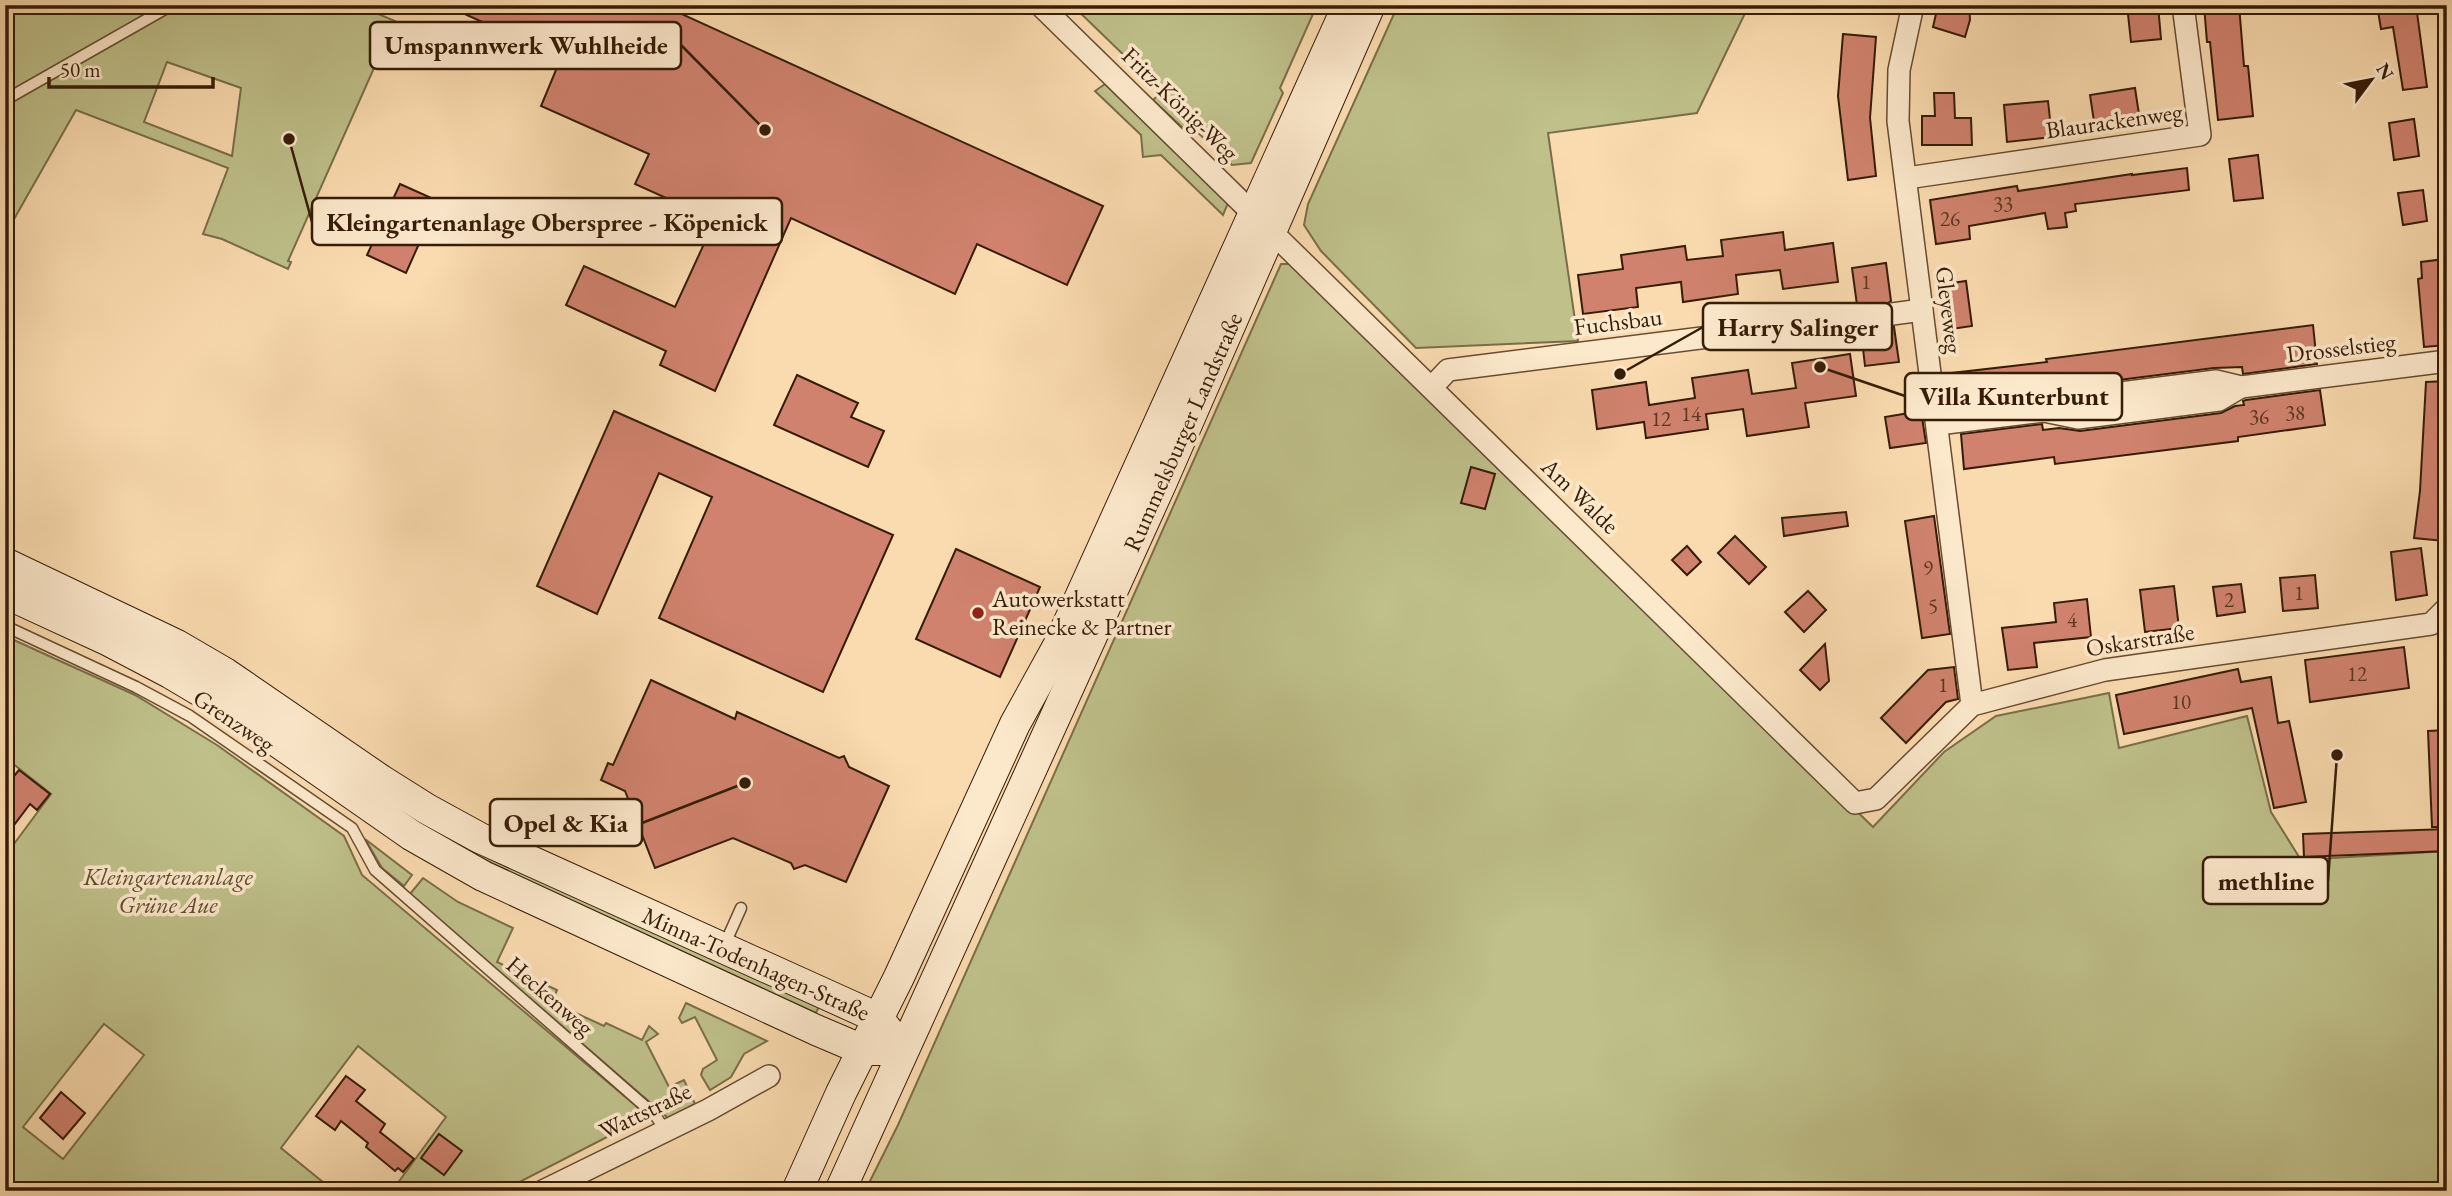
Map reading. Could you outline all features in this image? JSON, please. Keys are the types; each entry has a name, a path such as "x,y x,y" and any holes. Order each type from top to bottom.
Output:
{"main road":[{"name":"Rummelsburger Landstraße","path":"840,1191 1161,484 1348,5"},
{"name":"Rummelsburger Landstraße","path":"797,1191 1015,724 1058,646 1262,221 1370,5"},
{"name":"Minna-Todenhagen-Straße","path":"5,562 189,652 225,673 404,794 480,838 878,1018 904,1049"},
{"name":"Minna-Todenhagen-Straße","path":"5,593 109,641 170,673 229,708 411,835 483,876 863,1050 904,1049"}],"street":[{"name":"Fritz-König-Weg","path":"1040,5 1262,221"},
{"name":"Gleyeweg","path":"1913,5 1899,70 1898,121 1972,705"},
{"name":"Blaurackenweg","path":"1907,178 2200,135 2183,5"},
{"name":"Am Walde","path":"1262,221 1855,803 1876,799"},
{"path":"1892,314 1922,310"},
{"name":"Fuchsbau","path":"1432,387 1448,370 1859,318"},
{"name":"Drosselstieg","path":"1938,424 2045,411 2073,399 2216,381 2241,387 2447,362"},
{"name":"Oskarstraße","path":"1876,799 1972,705 2105,670 2431,624 2447,608"},
{"name":"Wattstraße","path":"543,1191 769,1076"}],"lane":[{"path":"5,100 172,5"},
{"name":"Grenzweg","path":"5,626 136,687 190,716 352,828 375,870 403,897"},
{"name":"Heckenweg","path":"403,897 656,1115 665,1130"},
{"path":"723,949 741,908"}],"green space":[{"path":"5,5 357,5 395,21 288,261 291,262 288,269 222,239 203,234 228,168 76,110 5,235","holes":["167,62 241,88 232,156 144,122"]},
{"path":"1072,5 1317,5 1280,88 1283,93 1251,163 1232,165 1192,127 1183,128 1153,100 1162,92"},
{"path":"1398,5 1749,5 1697,113 1548,133 1578,341 1416,348 1321,251 1304,225 1308,204"},
{"path":"1105,84 1228,203 1223,215 1161,155 1143,157 1141,135 1095,91"},
{"path":"1281,264 1292,264 1873,827 1944,752 1996,716 2109,693 2119,748 2247,716 2271,812 2301,860 2447,851 2447,1191 865,1191 898,1125"},
{"name":"Kleingartenanlage Grüne Aue","path":"5,636 135,695 217,745 344,836 362,875 648,1116 502,1191 392,1191 446,1117 358,1046 281,1148 334,1191 5,1191 5,856 51,794 12,763 5,771","holes":["104,1024 144,1055 63,1159 23,1127"]},
{"path":"431,823 820,1004 816,1013 476,856 427,830"},
{"path":"365,839 412,875 404,886 382,868"},
{"path":"423,878 458,902 513,928 497,962 557,990 552,1002 642,1040 649,1026 658,1034 646,1042 669,1087 684,1080 695,1104 668,1118 410,894"},
{"path":"686,1003 767,1041 744,1054 731,1077 710,1090 701,1075 703,1069 717,1060 695,1017 682,1023 679,1018"}],"building":[{"path":"445,5 662,5 1103,206 1067,285 977,244 955,294 791,218 715,391 660,365 666,351 566,305 584,266 675,307 715,220 635,184 649,154 541,106 561,58"},
{"path":"1938,5 1969,5 1970,20 1965,37 1933,27"},
{"path":"2127,5 2158,5 2161,39 2131,42"},
{"path":"2204,5 2239,5 2244,66 2248,66 2253,116 2218,120"},
{"path":"2377,5 2416,5 2427,87 2403,90 2393,27 2381,29"},
{"path":"1843,34 1876,37 1870,118 1876,176 1848,180 1838,96"},
{"path":"2135,88 2140,121 2095,128 2090,95"},
{"path":"1934,93 1954,93 1955,118 1971,118 1972,145 1922,145 1922,116 1935,116"},
{"path":"2048,101 2052,137 2007,142 2004,105"},
{"path":"2414,119 2419,156 2394,160 2389,123"},
{"path":"2258,155 2263,198 2234,201 2229,159"},
{"path":"2187,168 2189,190 2075,204 2076,211 2065,213 2067,227 2048,229 2045,213 1969,226 1970,239 1936,244 1930,200 2017,186 2018,191"},
{"path":"400,184 438,201 406,273 367,255"},
{"path":"2423,190 2427,221 2403,225 2398,193"},
{"path":"1783,232 1785,250 1833,243 1838,282 1783,289 1780,270 1736,275 1738,294 1683,302 1681,282 1636,288 1638,307 1583,314 1578,275 1623,269 1621,255 1685,246 1687,260 1723,256 1721,240"},
{"path":"2445,259 2447,345 2424,347 2418,279 2422,278 2421,262"},
{"path":"1886,263 1891,301 1880,308 1879,316 1886,326 1894,327 1899,362 1865,366 1861,331 1871,324 1872,316 1865,306 1857,305 1852,268"},
{"path":"1966,281 1972,326 1944,330 1938,285"},
{"path":"2313,325 2317,364 2243,374 2242,367 2214,368 2038,391 2039,398 1957,408 1952,373"},
{"path":"1850,354 1856,396 1805,403 1809,427 1747,436 1743,409 1706,414 1708,429 1646,438 1644,422 1597,429 1592,390 1646,382 1649,405 1695,398 1692,378 1748,370 1752,394 1796,388 1792,363"},
{"path":"797,375 858,403 851,417 884,431 868,467 774,425"},
{"path":"2447,381 2447,516 2444,541 2414,538 2420,491 2426,382"},
{"path":"2320,390 2325,425 2238,437 2238,441 2055,464 2054,457 1964,469 1961,434 2042,424 2043,430 2059,428 2080,431 2221,413 2244,405 2243,401 2246,400"},
{"path":"614,411 893,535 823,692 659,618 712,497 659,473 597,614 537,586"},
{"path":"1921,411 1926,443 1890,448 1885,417"},
{"path":"1471,467 1495,474 1485,509 1461,503"},
{"path":"1846,512 1848,526 1784,536 1782,518"},
{"path":"1934,516 1950,634 1922,638 1905,521"},
{"path":"1735,536 1766,567 1749,584 1718,553"},
{"path":"1687,546 1701,562 1687,575 1672,560"},
{"path":"2421,548 2427,595 2396,600 2391,552"},
{"name":"Autowerkstatt Reinecke & Partner","path":"956,549 1040,587 1000,677 916,639"},
{"path":"2315,575 2318,608 2283,611 2280,578"},
{"path":"2241,584 2245,612 2217,616 2213,587"},
{"path":"2174,586 2179,628 2145,632 2140,590"},
{"path":"1808,591 1826,610 1804,632 1785,612"},
{"path":"2087,599 2091,637 2034,643 2037,667 2008,670 2002,628 2056,622 2054,603"},
{"path":"1825,644 1829,681 1820,690 1800,670"},
{"path":"2404,647 2409,688 2310,702 2305,660"},
{"path":"1954,667 1958,699 1946,702 1906,743 1881,718 1928,670"},
{"path":"2238,669 2241,682 2271,677 2278,723 2289,721 2306,802 2274,808 2252,708 2124,734 2116,695"},
{"path":"651,680 735,719 737,712 839,758 844,756 849,767 889,786 846,882 805,865 794,869 791,863 733,838 655,868 625,791 601,780 608,763 613,765"},
{"path":"2447,730 2447,827 2432,827 2428,731"},
{"path":"19,770 50,794 37,810 30,804 5,837 5,787"},
{"path":"2447,829 2447,851 2304,857 2303,834"},
{"path":"346,1076 365,1090 356,1101 385,1124 380,1132 414,1159 403,1172 398,1168 395,1171 366,1147 368,1143 341,1121 335,1130 316,1116"},
{"path":"61,1092 85,1113 63,1139 40,1118"},
{"path":"439,1134 462,1151 444,1175 421,1158"}],"tunnel":[{"path":"1859,318 1892,314"}],"place":[{"name":"Umspannwerk Wuhlheide","path":"765,130"},
{"name":"Kleingartenanlage Oberspree - Köpenick","path":"289,139"},
{"name":"Villa Kunterbunt","path":"1820,367"},
{"name":"Harry Salinger","path":"1620,374"},
{"name":"Autowerkstatt Reinecke & Partner","path":"978,613"},
{"name":"methline","path":"2337,755"},
{"name":"Opel & Kia","path":"745,783"}]}
